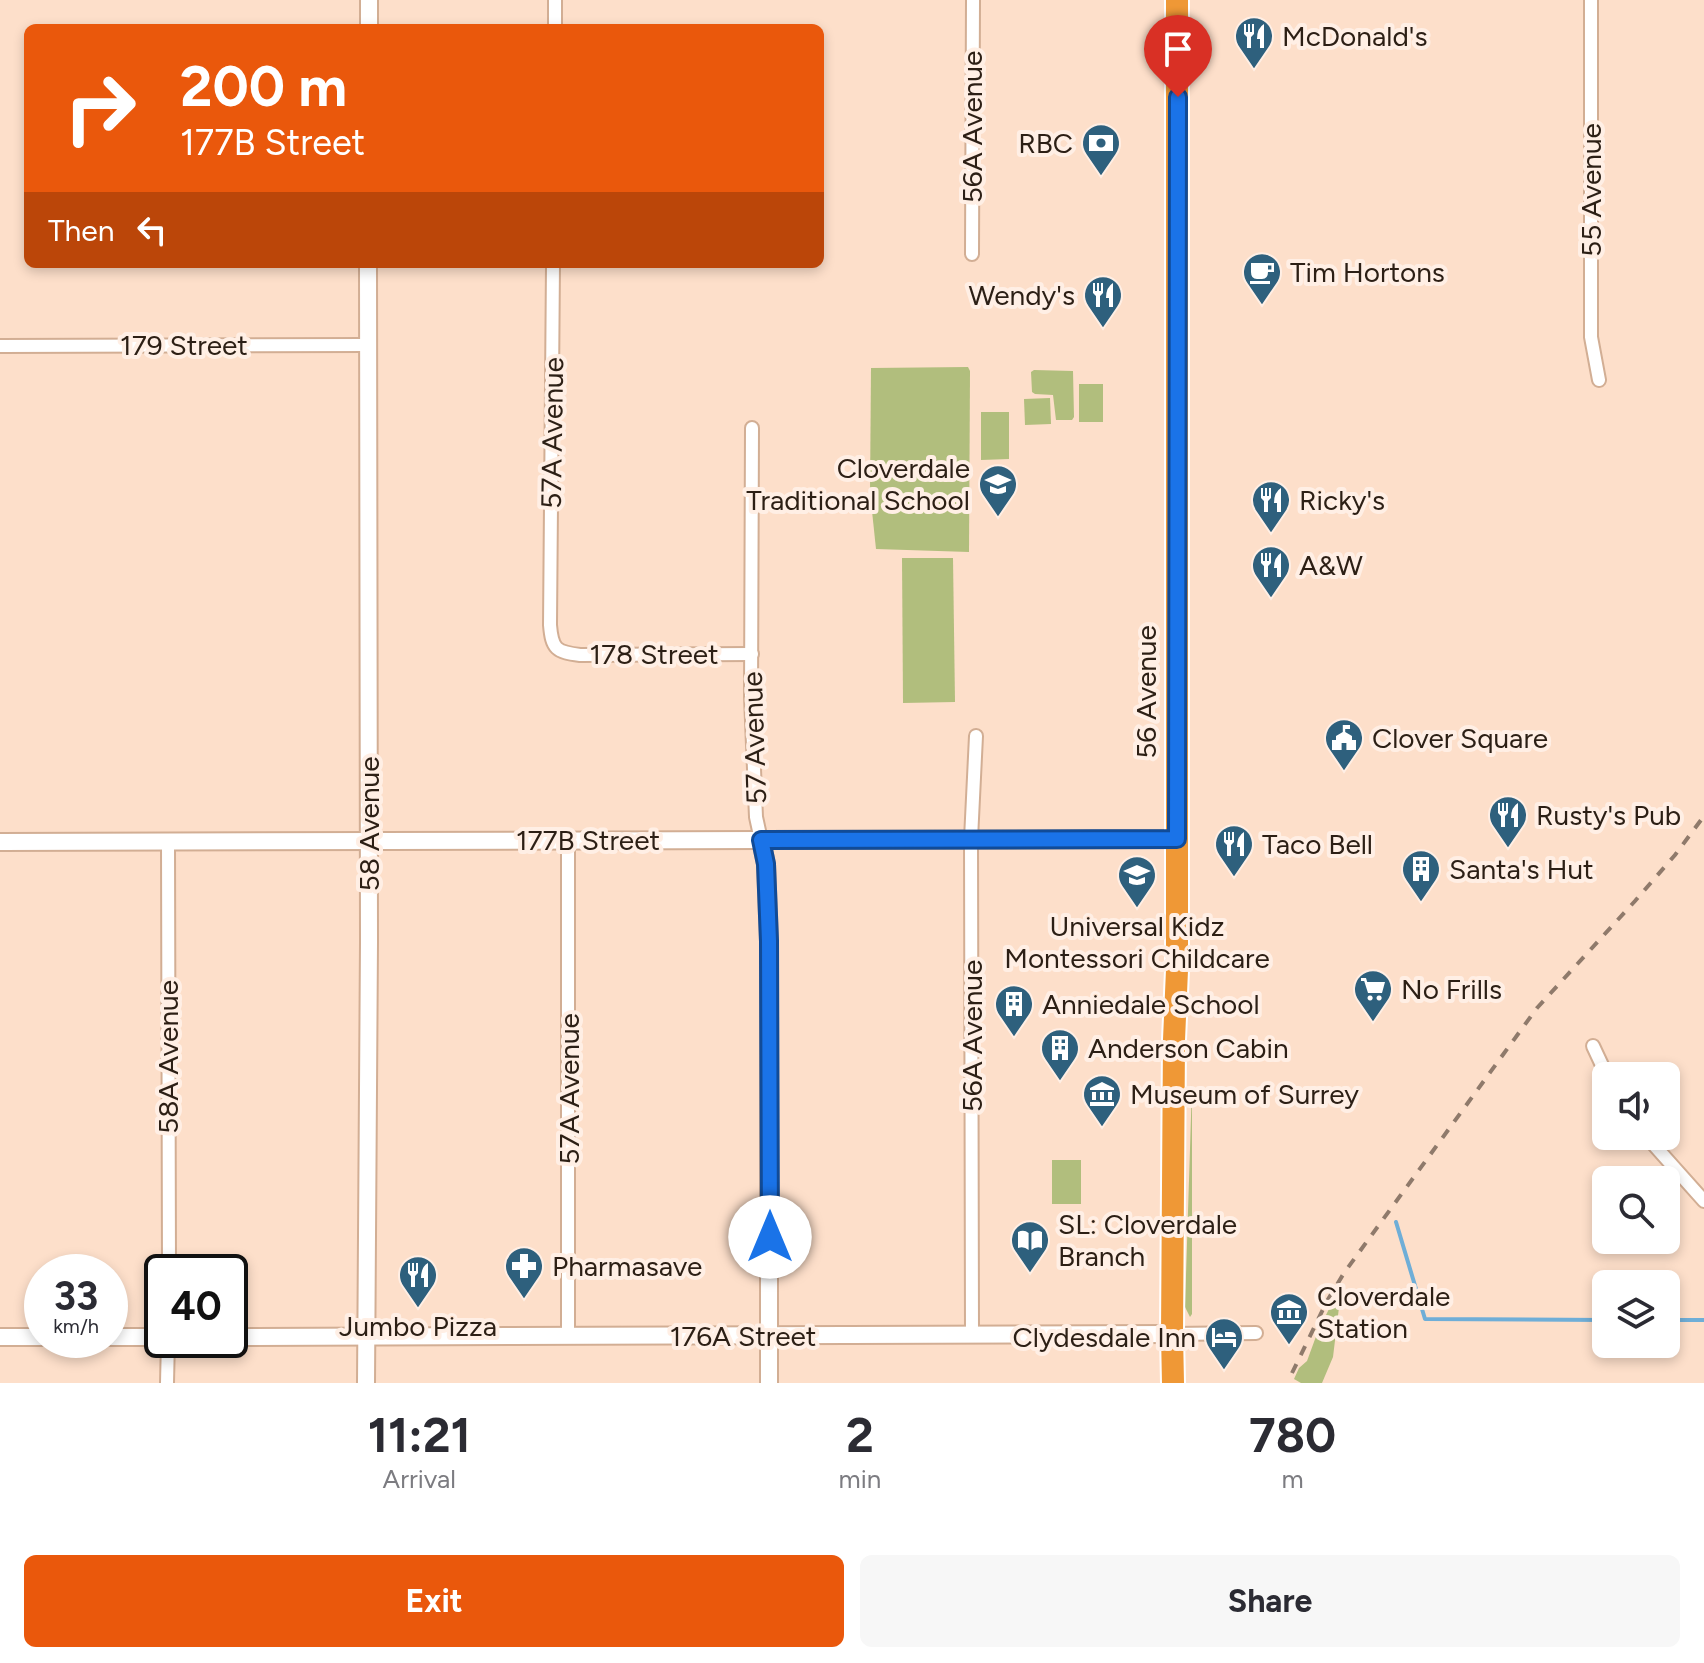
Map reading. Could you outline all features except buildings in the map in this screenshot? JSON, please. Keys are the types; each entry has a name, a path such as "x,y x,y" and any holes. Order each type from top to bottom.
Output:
{"highway":[{"name":"56 Avenue","path":"1173,1383 1177,970 1177,0"}],"street":[{"path":"369,0 369,24"},
{"path":"555,0 555,24"},
{"name":"56A Avenue","path":"972,254 973,0"},
{"name":"55 Avenue","path":"1591,0 1591,337 1599,380"},
{"name":"58 Avenue","path":"366,1383 368,268"},
{"name":"57A Avenue","path":"553,268 550,625 556,649"},
{"name":"179 Street","path":"0,346 368,345"},
{"name":"57 Avenue","path":"752,428 751,697 756,817 766,864 769,941 769,1383"},
{"name":"178 Street","path":"556,649 580,655 752,654"},
{"name":"56A Avenue","path":"972,1335 971,839 976,736"},
{"name":"177B Street","path":"0,842 1177,839"},
{"name":"57A Avenue","path":"568,840 568,1337"},
{"name":"58A Avenue","path":"168,841 169,1254"},
{"path":"1593,1046 1600,1062"},
{"path":"1658,1150 1704,1201"},
{"name":"176A Street","path":"248,1337 1256,1333"},
{"path":"0,1337 24,1337"},
{"path":"167,1383 168,1358"}],"green space":[{"path":"968,367 969,552 876,549 870,492 871,368"},
{"path":"1073,371 1072,420 1056,420 1053,395 1032,392 1031,372"},
{"path":"1079,384 1103,384 1103,422 1079,422"},
{"path":"1050,398 1051,424 1025,425 1024,399"},
{"path":"981,412 1009,412 1009,459 981,460"},
{"path":"902,558 953,558 955,702 903,703"},
{"path":"1192,1085 1192,1314 1190,1317 1185,1307"},
{"path":"1052,1160 1081,1160 1081,1204 1052,1204"},
{"path":"1335,1297 1340,1299 1333,1357 1322,1383 1301,1383 1294,1379 1307,1361"}],"waterway":[{"path":"1396,1222 1425,1319 1592,1320"},
{"path":"1680,1320 1704,1320"}],"railway":[{"path":"1292,1373 1344,1273 1537,1008 1635,901 1704,816"}],"place":[{"name":"McDonald's","path":"1254,70"},
{"name":"RBC","path":"1101,177"},
{"name":"Tim Hortons","path":"1262,306"},
{"name":"Wendy's","path":"1103,329"},
{"name":"Cloverdale Traditional School","path":"998,518"},
{"name":"Ricky's","path":"1271,534"},
{"name":"A&W","path":"1271,599"},
{"name":"Clover Square","path":"1344,772"},
{"name":"Rusty's Pub","path":"1508,849"},
{"name":"Taco Bell","path":"1234,878"},
{"name":"Santa's Hut","path":"1421,903"},
{"name":"Universal Kidz Montessori Childcare","path":"1137,909"},
{"name":"No Frills","path":"1373,1023"},
{"name":"Anniedale School","path":"1014,1038"},
{"name":"Anderson Cabin","path":"1060,1082"},
{"name":"Museum of Surrey","path":"1102,1128"},
{"name":"SL: Cloverdale Branch","path":"1030,1274"},
{"name":"Pharmasave","path":"524,1300"},
{"name":"Jumbo Pizza","path":"418,1309"},
{"name":"Cloverdale Station","path":"1289,1346"},
{"name":"Clydesdale Inn","path":"1224,1371"}],"route":[{"path":"770,1237 769,941 766,864 761,840 1177,839 1178,97"}]}
